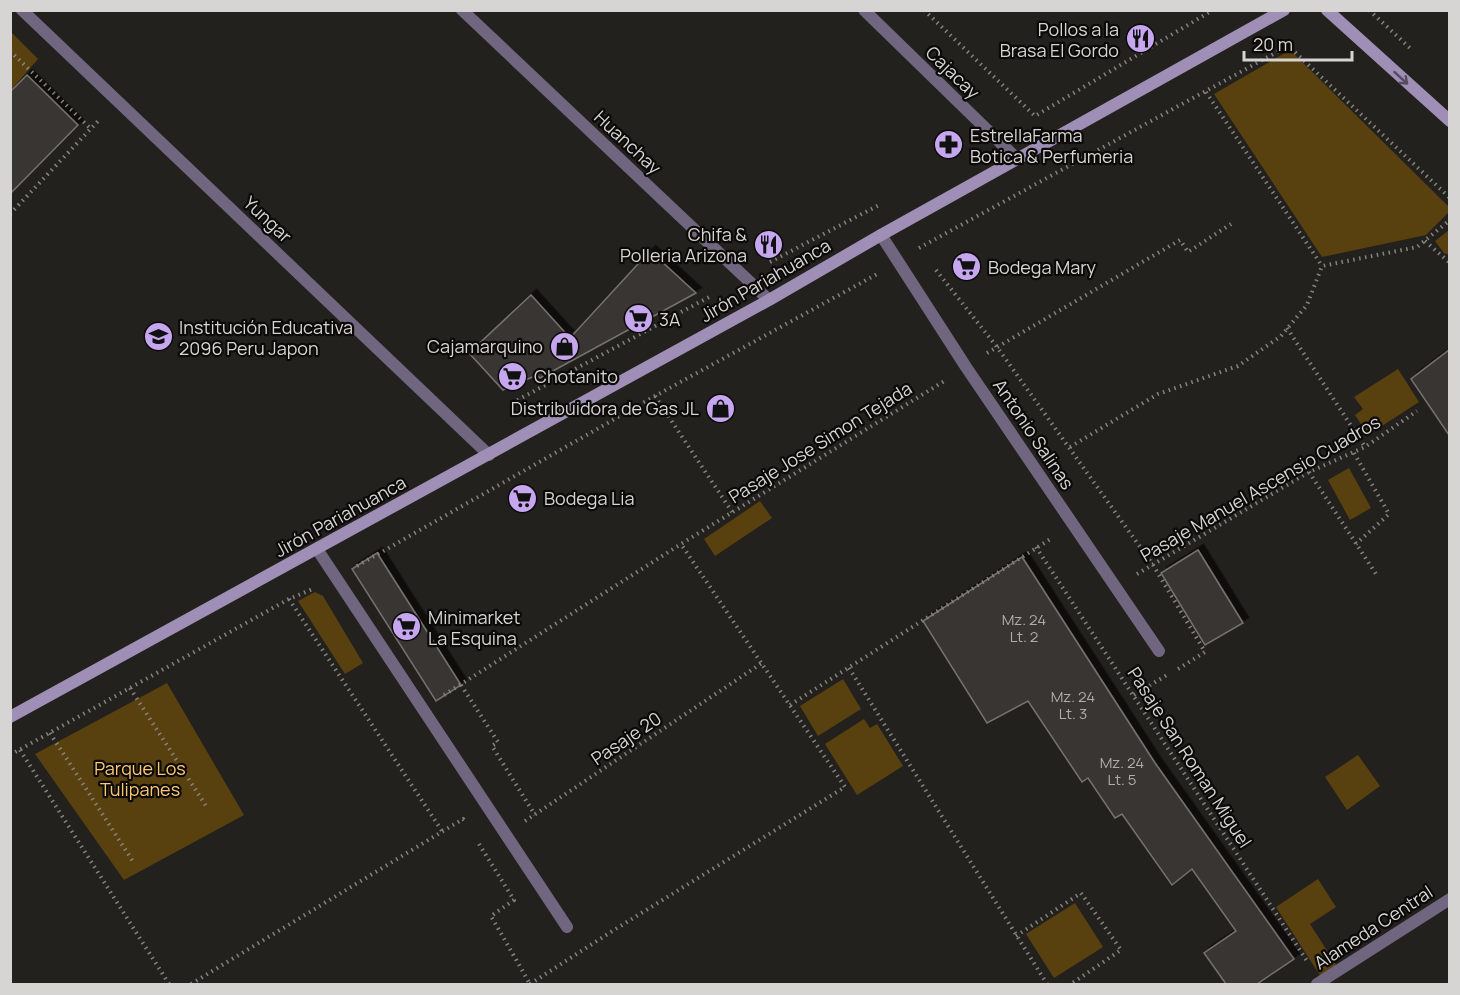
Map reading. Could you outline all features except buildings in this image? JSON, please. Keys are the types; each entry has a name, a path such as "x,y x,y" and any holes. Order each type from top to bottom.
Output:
{"street":[{"name":"Yungar","path":"22,10 489,455"},
{"name":"Huanchay","path":"462,10 769,300"},
{"name":"Cajacay","path":"864,10 1017,159"},
{"name":"Jirón Pariahuanca","path":"10,717 769,300 1284,10"},
{"path":"1327,10 1449,122"},
{"name":"Antonio Salinas","path":"881,235 966,367 1159,651"},
{"path":"316,549 567,927"},
{"name":"Alameda Central","path":"1319,983 1449,899"}],"path":[{"path":"924,10 1035,116 1214,10"},
{"path":"1276,34 1449,198"},
{"path":"926,257 919,248 1288,46"},
{"path":"10,51 90,130 10,214"},
{"path":"1206,92 1322,266"},
{"path":"770,262 882,203"},
{"path":"1322,266 1417,247 1449,220"},
{"name":"Pasaje Jose Simon Tejada","path":"422,709 997,347 1180,240 1188,252 1231,224"},
{"path":"1425,241 1449,263"},
{"path":"933,266 997,347 1070,447 1153,565 1205,652"},
{"path":"1070,447 1158,394 1238,366 1281,336 1307,305 1322,266"},
{"path":"352,569 655,396 887,268"},
{"path":"512,403 711,296"},
{"path":"1287,328 1365,447"},
{"path":"655,396 732,512"},
{"name":"Pasaje Manuel Ascensio Cuadros","path":"1115,587 1309,472 1365,447 1417,411"},
{"path":"1354,453 1389,514 1356,544"},
{"path":"1309,472 1378,577"},
{"path":"790,705 1054,537"},
{"path":"476,839 514,900 490,916 530,984 845,787 681,544"},
{"name":"Pasaje San Roman Miguel","path":"1036,547 1319,983"},
{"path":"10,755 289,599 317,587"},
{"path":"289,599 442,831"},
{"name":"Pasaje 20","path":"505,835 762,663"},
{"path":"849,668 1047,984"},
{"path":"461,685 498,742 492,746 535,815"},
{"path":"130,688 208,809"},
{"path":"50,733 134,863"},
{"path":"20,750 166,984"},
{"path":"191,984 463,819 470,829"},
{"path":"1016,936 1081,893 1121,950 1071,984"}],"green space":[{"path":"11,32 38,59 11,90"},
{"path":"1290,50 1449,207 1449,212 1426,235 1322,257 1214,94"},
{"path":"1449,230 1449,255 1444,253 1435,241"},
{"path":"1398,369 1419,402 1368,435 1355,415 1363,409 1354,397"},
{"path":"1349,468 1371,508 1350,520 1328,480"},
{"path":"760,501 772,518 715,556 704,539"},
{"path":"315,592 323,596 363,663 345,674 298,601"},
{"path":"843,679 861,709 818,736 800,706"},
{"name":"Parque Los Tulipanes","path":"167,683 244,815 124,880 35,754"},
{"path":"864,719 870,728 877,724 903,766 857,795 825,744"},
{"path":"1358,755 1380,786 1347,810 1325,777"},
{"path":"1318,879 1336,907 1310,924 1337,966 1321,977 1276,907"},
{"path":"1075,903 1103,947 1054,978 1026,934"}],"place":[{"name":"Pollos a la Brasa El Gordo","path":"1140,39"},
{"name":"EstrellaFarma Botica & Perfumeria","path":"949,145"},
{"name":"Chifa & Polleria Arizona","path":"768,244"},
{"name":"Bodega Mary","path":"967,267"},
{"name":"3A","path":"638,319"},
{"name":"Institución Educativa 2096 Peru Japon","path":"158,337"},
{"name":"Cajamarquino","path":"564,346"},
{"name":"Chotanito","path":"513,376"},
{"name":"Distribuidora de Gas JL","path":"720,408"},
{"name":"Bodega Lia","path":"523,498"},
{"name":"Minimarket La Esquina","path":"407,627"}]}
